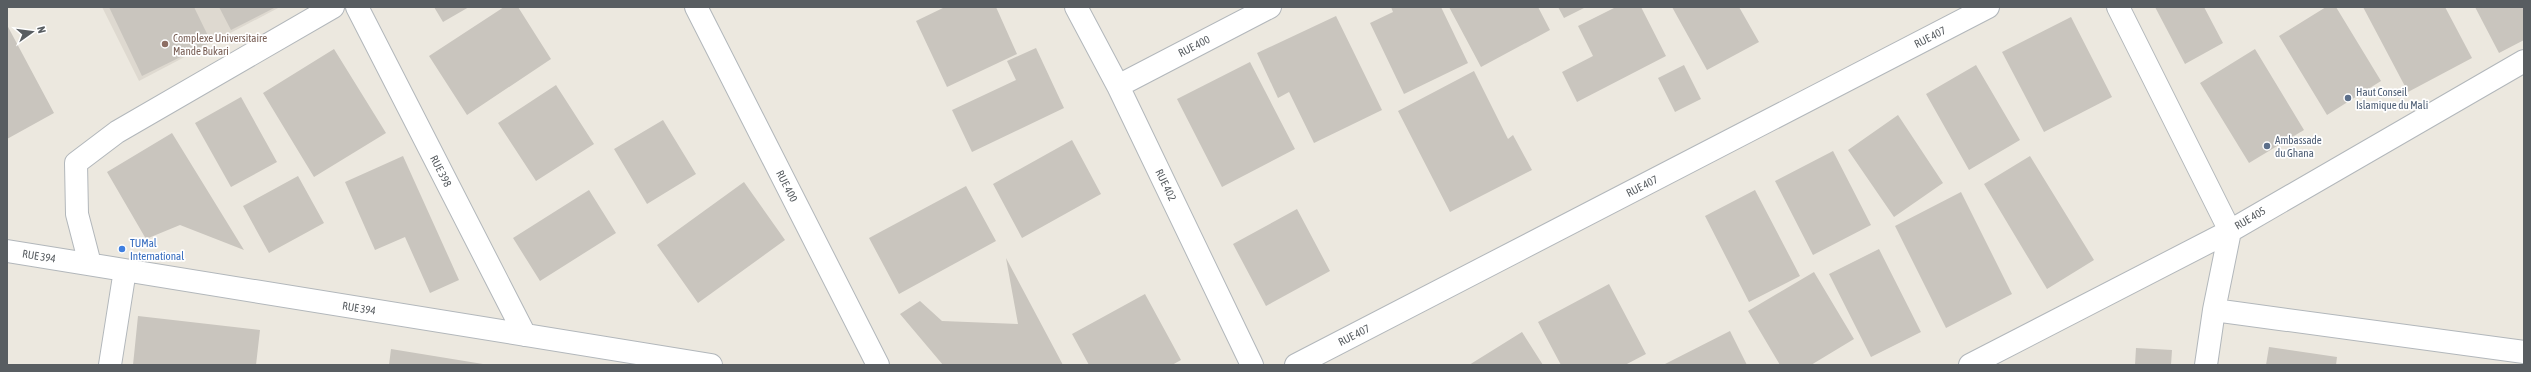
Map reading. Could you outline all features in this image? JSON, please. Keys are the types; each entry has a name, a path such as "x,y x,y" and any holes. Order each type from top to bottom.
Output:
{"street":[{"path":"90,264 77,214 76,163 117,132 333,7"},
{"name":"RUE 398","path":"357,7 525,335"},
{"name":"RUE 400","path":"696,7 878,365"},
{"name":"RUE 402","path":"1076,7 1118,86 1252,365"},
{"name":"RUE 400","path":"1118,86 1270,7"},
{"name":"RUE 407","path":"1296,365 1988,7"},
{"path":"2118,7 2230,230 2214,310 2206,365"},
{"name":"RUE 405","path":"1970,365 2230,230 2524,60"},
{"name":"RUE 394","path":"7,251 711,365"},
{"path":"110,365 125,270"},
{"path":"2214,310 2524,352"}],"shaded area":[{"name":"Complexe Universitaire Mande Bukari","path":"102,7 280,7 139,81"}],"building":[{"name":"Complexe Universitaire Mande Bukari","path":"109,7 194,7 211,42 142,76"},
{"path":"219,7 276,7 231,30"},
{"path":"434,7 469,7 443,22"},
{"path":"504,7 518,7 551,59 467,115 429,56"},
{"path":"945,7 996,7 1017,54 947,87 916,21"},
{"path":"1391,7 1441,7 1468,63 1404,94 1370,23 1393,12"},
{"path":"1449,7 1538,7 1550,30 1481,67"},
{"path":"1558,7 1586,7 1564,18"},
{"path":"1616,7 1641,7 1666,56 1577,102 1562,72 1593,56 1578,26"},
{"path":"1672,7 1739,7 1759,42 1707,70"},
{"path":"2155,7 2204,7 2223,43 2185,64"},
{"path":"2326,7 2336,7 2381,81 2327,115 2279,36"},
{"path":"2363,7 2445,7 2472,58 2408,92"},
{"path":"2475,7 2524,7 2524,40 2499,53"},
{"path":"1336,16 1382,110 1314,143 1289,92 1278,98 1257,53"},
{"path":"2071,17 2112,97 2044,132 2002,52"},
{"path":"7,25 54,113 7,139"},
{"path":"1036,48 1064,108 972,152 952,110 1016,80 1007,61"},
{"path":"334,49 386,133 314,177 263,93"},
{"path":"2255,49 2304,130 2249,163 2200,83"},
{"path":"1250,62 1295,149 1222,187 1177,99"},
{"path":"1684,65 1701,99 1675,112 1658,78"},
{"path":"1976,65 2020,140 1969,170 1926,94"},
{"path":"1474,71 1508,139 1513,135 1532,170 1450,212 1398,111"},
{"path":"556,85 594,144 536,181 498,123"},
{"path":"241,97 277,162 231,187 195,123"},
{"path":"1898,115 1943,183 1894,217 1848,150"},
{"path":"663,120 696,174 647,204 614,149"},
{"path":"172,133 244,250 180,225 146,239 107,172"},
{"path":"1072,140 1101,194 1022,238 993,184"},
{"path":"1833,151 1871,225 1813,255 1775,181"},
{"path":"403,156 459,280 430,293 405,237 375,250 345,182"},
{"path":"2030,156 2094,260 2047,289 1984,184"},
{"path":"298,176 324,223 269,253 243,206"},
{"path":"744,182 785,240 698,303 657,245"},
{"path":"966,186 996,241 899,294 869,238"},
{"path":"589,190 616,233 540,281 513,238"},
{"path":"1755,190 1800,276 1749,302 1705,216"},
{"path":"1961,192 2012,294 1946,328 1895,226"},
{"path":"1297,209 1330,271 1266,306 1233,244"},
{"path":"1879,249 1921,332 1871,357 1829,274"},
{"path":"1006,258 1063,365 943,365 900,314 920,301 942,321 1018,324"},
{"path":"1814,272 1854,339 1811,365 1780,365 1748,311"},
{"path":"1609,284 1646,354 1625,365 1561,365 1538,322"},
{"path":"1145,294 1181,360 1172,365 1089,365 1072,334"},
{"path":"138,316 260,330 256,365 133,365"},
{"path":"1730,331 1747,365 1665,364"},
{"path":"1522,332 1543,365 1469,365"},
{"path":"2269,347 2337,357 2336,365 2266,365"},
{"path":"2136,348 2172,350 2171,365 2135,365"},
{"path":"391,349 483,364 389,365"}],"place":[{"name":"Complexe Universitaire Mande Bukari","path":"165,44"},
{"name":"Haut Conseil Islamique du Mali","path":"2348,98"},
{"name":"Ambassade du Ghana","path":"2267,146"},
{"name":"TUMal International","path":"122,249"}]}
